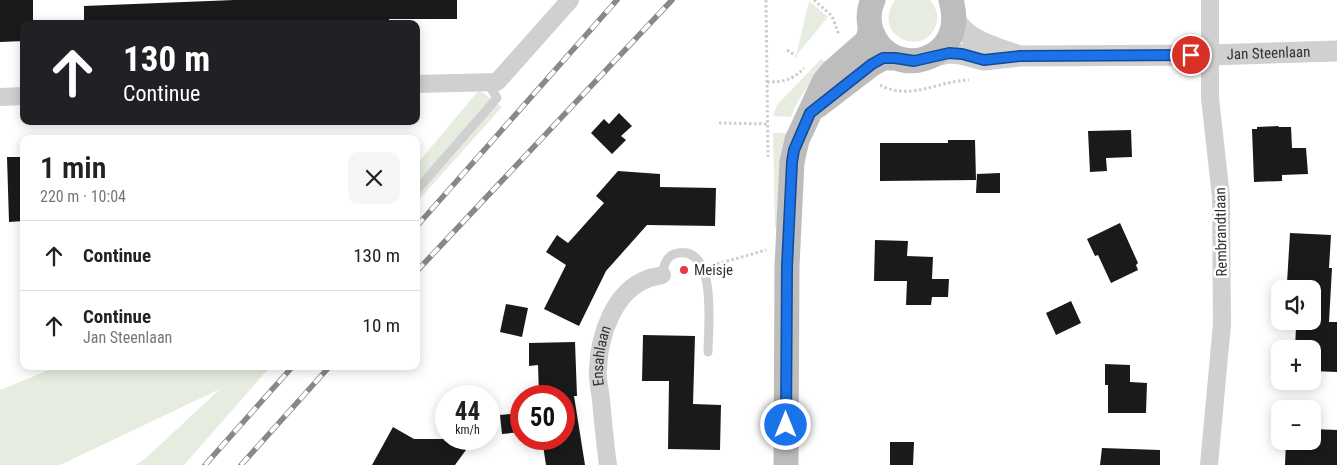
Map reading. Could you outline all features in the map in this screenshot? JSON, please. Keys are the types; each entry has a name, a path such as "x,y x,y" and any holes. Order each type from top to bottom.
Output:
{"main road":[{"path":"786,465 787,266 792,162 797,140 824,82 833,71 866,41 870,33 869,15 873,0"},
{"path":"810,113 872,64 883,58 914,61 930,57 941,50 951,39 953,9"},
{"path":"870,26 879,46 895,58"}],"street":[{"path":"420,84 497,82 570,0"},
{"name":"Rembrandtlaan","path":"1210,0 1210,98 1221,197 1222,324 1210,465"},
{"name":"Jan Steenlaan","path":"953,9 961,28 970,35 1020,56"},
{"name":"Jan Steenlaan","path":"930,57 949,53 962,54 984,60 1020,56 1210,55 1337,51"},
{"path":"0,97 20,96"},
{"name":"Ensahlaan","path":"608,465 598,371 600,344 613,310 624,297 646,279 662,276"}],"lane":[{"path":"420,186 497,98 487,82"},
{"path":"662,276 664,262 670,255 680,252 690,255 704,268 709,300 708,352"}],"path":[{"path":"766,0 767,82"},
{"path":"814,0 832,16 842,43"},
{"path":"786,50 796,56"},
{"path":"719,123 768,124"},
{"path":"704,268 769,249"}],"shaded area":[{"path":"895,0 930,0 937,18 936,25 930,35 921,40 911,42 902,39 894,33 889,24 889,13"},
{"path":"809,1 828,17 796,56"},
{"path":"821,59 830,64 807,88 798,101 791,117 773,116 777,105"},
{"path":"479,90 502,107 420,199 420,160"},
{"path":"773,133 786,133 779,226 775,227"},
{"path":"49,370 267,370 184,465 136,465 146,458 220,389 60,465 0,465 0,390"}],"building":[{"path":"0,0 33,0 33,20 20,20 20,41 0,42"},
{"path":"234,0 457,0 457,19 84,20 84,6"},
{"path":"619,113 632,126 621,136 626,140 612,154 591,133 604,119 609,124"},
{"path":"1278,126 1291,127 1292,148 1306,148 1308,174 1282,175 1282,181 1254,182 1252,129"},
{"path":"1131,130 1132,157 1106,158 1107,171 1090,172 1088,131"},
{"path":"948,140 975,140 976,180 880,181 880,143 948,143"},
{"path":"7,157 20,157 20,221 9,222"},
{"path":"618,171 660,174 660,187 716,188 715,226 647,225 606,271 579,326 544,309 566,265 546,252 557,235 568,243 604,203 596,196"},
{"path":"1000,173 1000,193 976,193 977,174"},
{"path":"1120,223 1138,263 1136,265 1138,270 1111,283 1098,255 1095,256 1087,239"},
{"path":"1290,233 1331,235 1329,268 1332,268 1329,322 1337,322 1337,372 1321,371 1321,340 1295,340 1296,330 1321,330 1321,280 1287,280"},
{"path":"875,240 908,241 907,256 933,257 932,279 949,279 948,297 932,297 931,305 906,305 907,281 874,281"},
{"path":"1071,301 1081,323 1056,335 1046,313"},
{"path":"506,304 528,308 522,337 500,332"},
{"path":"643,335 695,336 693,404 721,405 720,450 668,449 669,381 642,381"},
{"path":"575,342 577,396 575,396 575,385 539,385 538,365 529,366 529,343"},
{"path":"1105,364 1130,365 1130,382 1147,383 1146,413 1108,413 1108,385 1105,385"},
{"path":"575,402 585,465 546,465 544,450 575,450"},
{"path":"510,414 510,433 502,434 500,415"},
{"path":"393,427 414,439 435,439 435,450 466,450 455,465 372,465"},
{"path":"1321,429 1337,430 1337,465 1285,465 1286,450 1321,450"},
{"path":"890,442 914,442 913,465 890,465"},
{"path":"1102,448 1160,450 1160,465 1100,465"}],"railway":[{"path":"420,222 617,0"},
{"path":"420,268 672,0"},
{"path":"205,465 289,370"},
{"path":"241,465 326,370"}],"place":[{"name":"Meisje","path":"684,270"}],"route":[{"path":"786,425 787,266 792,162 797,140 810,113 872,64 883,58 914,61 949,53 962,54 984,60 1020,56 1191,55"}]}
